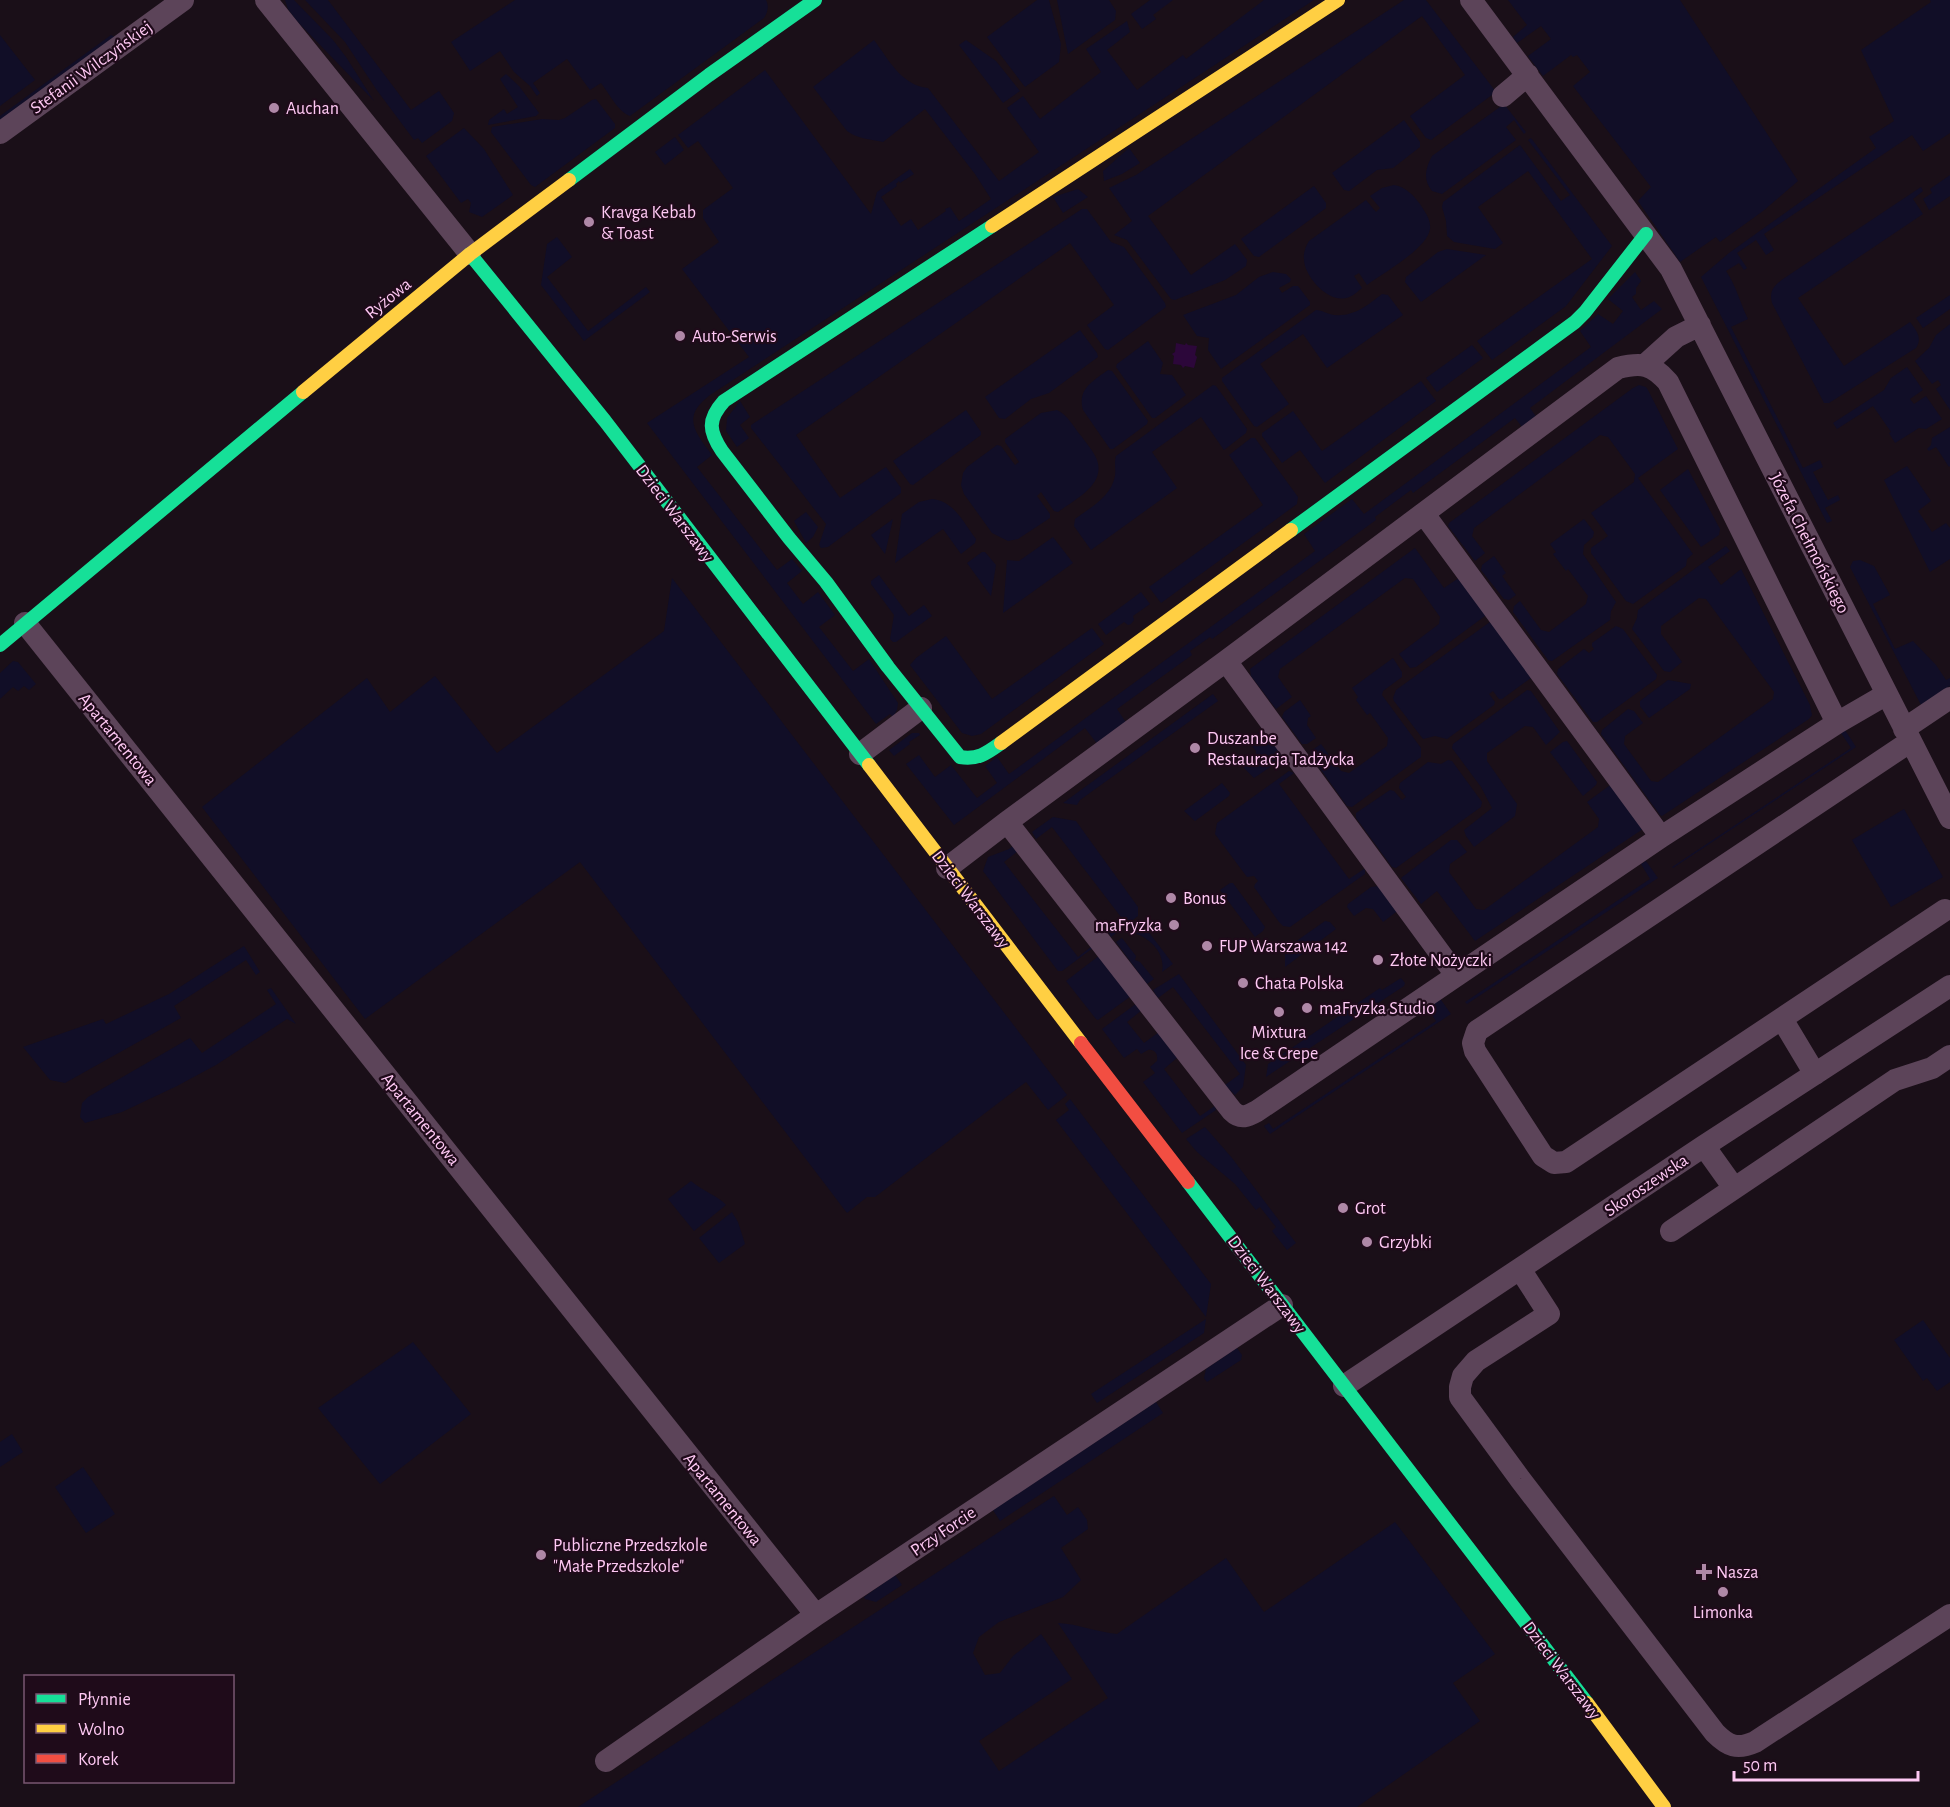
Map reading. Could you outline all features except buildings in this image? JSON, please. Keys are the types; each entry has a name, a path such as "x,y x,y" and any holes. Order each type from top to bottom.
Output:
{"street":[{"name":"Stefanii Wilczyńskiej","path":"0,133 183,0"},
{"name":"Dzieci Warszawy","path":"266,0 604,421 1611,1734 1664,1807"},
{"name":"Ryżowa","path":"0,645 470,254 709,75 815,0"},
{"path":"1338,0 724,400 716,409 712,418 713,437 960,757 972,759 984,755 1575,322 1646,234"},
{"name":"Józefa Chełmońskiego","path":"1471,0 1671,269 1950,818"},
{"path":"1503,96 1528,75"},
{"path":"1645,365 1676,337 1700,325"},
{"path":"947,868 1618,368 1634,364 1645,365 1658,371 1668,382 1837,723"},
{"path":"1424,514 1662,837"},
{"name":"Apartamentowa","path":"25,623 816,1615"},
{"path":"1226,661 1456,975"},
{"path":"1007,822 1236,1116 1248,1116 1662,837 1837,723 1887,694"},
{"path":"1945,910 1566,1162 1549,1161 1543,1156 1479,1059 1473,1043 1478,1031 1907,735 1950,698"},
{"path":"860,754 921,708"},
{"name":"Skoroszewska","path":"1344,1386 1704,1146 1950,986"},
{"path":"1782,1019 1815,1074"},
{"path":"1671,1231 1895,1080 1932,1068 1950,1056"},
{"path":"1704,1146 1734,1188"},
{"path":"1520,1269 1549,1314 1476,1361 1463,1377 1460,1397 1714,1733 1726,1743 1738,1747 1755,1742 1950,1615"},
{"name":"Przy Forcie","path":"606,1761 816,1615 1282,1305"}],"shaded area":[{"path":"285,0 294,0 333,40 374,101 296,20"},
{"path":"305,0 328,0 411,110 439,91 454,113 452,121 422,143 418,138 414,140 345,42"},
{"path":"515,0 766,0 768,7 764,18 630,116 618,106 601,83 590,90 567,59 533,83 540,93 537,96 530,86 514,72 500,51 470,71 451,42"},
{"path":"1037,0 1049,0 1061,44 1059,62 1025,87 987,37"},
{"path":"1057,0 1109,0 1116,11 1115,20 1068,54"},
{"path":"1150,0 1173,0 1153,15 1156,19 1142,29 1131,14"},
{"path":"1264,0 1314,0 710,395 696,410 693,418 696,432 712,455 697,467 777,570 792,559 802,571 787,583 803,604 818,592 835,615 819,627 853,671 869,659 898,703 893,717 890,714 876,724 647,423 749,357 682,269 719,242 703,218 703,210 733,188 698,141 688,148 678,135 765,70 871,214 877,192 910,169 914,174 900,183 899,181 897,186 881,197 901,226 911,219 918,230 950,207 959,221 991,199 975,174 925,109 883,142 855,136 847,131 813,87 874,40 903,77 928,88 999,181 1039,152 1007,108 1023,96 1040,119 1101,72 1086,49 1127,21 1130,32 1107,50 1137,90 1183,55 1186,59"},
{"path":"1404,0 1426,0 1496,92 1431,140 1426,138 1410,116 1465,75 1422,16 1148,216 1191,275 1235,244 1247,260 1246,266 1225,280 1175,300 1171,299 1127,240 1114,235 1132,221 1109,188 1136,175"},
{"path":"1508,0 1680,0 1798,181 1763,211 1720,242 1716,237 1680,262 1638,201 1651,187 1573,86 1590,72 1577,55 1573,57 1571,55 1543,76 1528,56 1551,39 1541,26 1517,43 1513,37 1527,25"},
{"path":"1930,0 1950,0 1950,133 1923,151 1912,135 1764,234 1774,250 1766,255 1756,240 1737,253 1747,268 1744,270 1739,263 1726,271 1748,319 1731,327 1803,468 1820,460 1823,467 1813,472 1828,500 1838,495 1840,500 1825,508 1832,521 1827,523 1701,277 1729,253 1876,148 1869,137 1894,121 1861,50 1931,2"},
{"path":"0,35 35,80 0,106"},
{"path":"111,35 115,37 0,121 0,116"},
{"path":"966,40 996,61 1020,91 1003,103 959,45"},
{"path":"506,74 519,86 539,113 536,116 488,125 489,120 504,109 507,114 518,107 500,79"},
{"path":"596,99 615,124 615,128 535,187 531,185 491,132 492,127 542,119 559,120"},
{"path":"1504,104 1526,132 1524,134 1514,120 1506,127 1516,140 1442,194 1432,191 1427,183 1426,174 1432,156"},
{"path":"1404,120 1420,142 1420,147 1393,168 1377,170 1349,191 1344,190 1332,173"},
{"path":"464,128 484,149 513,195 482,217 469,212 471,203 468,199 461,203 426,156"},
{"path":"675,137 684,150 665,165 655,152"},
{"path":"1531,138 1612,246 1566,306 1492,360 1477,341 1592,259 1528,171 1478,207 1503,243 1495,249 1454,242 1447,236 1443,202 1520,145 1561,201 1570,195 1528,140"},
{"path":"1129,148 1140,163 1104,181 1103,171"},
{"path":"1950,175 1950,196 1929,210 1923,199 1932,193 1930,189"},
{"path":"1394,185 1409,192 1424,210 1430,225 1427,237 1413,252 1367,285 1359,273 1354,276 1362,288 1350,297 1339,298 1325,292 1318,287 1305,266 1304,254 1309,241 1366,200 1376,212 1380,208 1370,196 1382,188"},
{"path":"1314,186 1326,203 1326,208 1259,257 1254,256 1241,239"},
{"path":"1921,187 1923,191 1913,199 1923,214 1798,298 1844,366 1910,322 1919,337 1916,348 1829,403 1824,403 1772,303 1773,290 1783,279"},
{"path":"1078,189 1088,197 1063,213 1053,197"},
{"path":"1082,209 1087,209 1111,242 1124,247 1166,307 1108,350 1105,349 1087,325 1114,305 1070,243 796,435 840,498 886,467 901,488 901,493 828,547 821,548 819,545 826,524 751,428 751,425"},
{"path":"557,237 572,257 547,277 588,331 646,287 650,292 584,341 541,285 547,244"},
{"path":"1447,249 1486,255 1421,302 1405,282 1406,277 1438,252"},
{"path":"1273,272 1286,274 1291,279 1279,288 1282,293 1293,286 1298,286 1310,305 1221,369 1208,350 1209,338 1197,336 1183,315 1236,295 1259,277"},
{"path":"1635,272 1641,281 1636,288 1636,294 1632,297 1641,310 1654,301 1662,309 1530,408 1540,422 1526,432 1515,418 1413,493 1411,490 1375,517 1376,520 1212,639 1210,637 1190,651 1192,655 1117,709 1127,724 1098,745 1085,728 954,825 906,764 919,755 935,777 951,765 977,798 997,783 985,766 997,757 1009,774 1315,551 1304,534 1352,499 1364,514 1591,347 1580,331 1598,314 1613,324 1623,311 1608,299"},
{"path":"1382,294 1388,295 1403,315 1327,368 1303,334 1260,364 1289,404 1257,427 1254,426 1222,378 1316,310 1334,315 1348,314"},
{"path":"1950,295 1950,309 1923,328 1916,318"},
{"path":"1950,324 1950,410 1936,389 1941,385 1938,380 1932,384 1915,361 1929,348 1936,335"},
{"path":"1080,330 1098,357 1049,393 1031,399 1005,419 999,418 985,397"},
{"path":"1148,341 1163,363 1160,374 1172,375 1186,395 1155,418 1152,418 1116,367"},
{"path":"1176,343 1197,346 1194,368 1185,366 1183,368 1181,365 1173,364 1172,354 1175,352"},
{"path":"1472,345 1483,358 1437,392 1426,378"},
{"path":"1907,367 1923,390 1910,399 1914,404 1926,396 1942,419 1926,429 1919,428 1895,443 1889,433 1891,432 1873,406 1837,429 1833,423 1884,390 1891,378"},
{"path":"1108,370 1112,371 1148,421 1113,449 1110,449 1083,410 1082,403 1084,391"},
{"path":"1421,381 1436,401 1325,483 1300,450 1282,463 1262,436 1262,433 1293,411 1322,451"},
{"path":"1213,385 1247,429 1246,433 1224,450 1201,417 1152,452 1177,488 1091,550 1074,526 1075,519 1105,496 1109,490 1115,476 1116,456"},
{"path":"1639,385 1648,390 1678,449 1638,478 1693,554 1687,559 1686,566 1633,604 1626,601 1591,553 1591,548 1608,536 1591,513 1634,482 1635,474 1608,437 1600,435 1474,528 1472,536 1485,553 1475,561 1448,526 1449,523"},
{"path":"740,401 750,417 740,425 749,438 737,447 726,431 727,418"},
{"path":"966,410 981,435 913,485 910,484 893,461"},
{"path":"1057,410 1068,418 1094,454 1099,469 1097,477 1087,491 1058,512 1054,511 1041,492 1037,496 1050,514 1050,518 1018,539 1008,541 992,533 964,494 961,485 963,473 967,467 997,445 1001,446 1015,465 1019,462 1005,439 1041,413"},
{"path":"1950,427 1949,467 1936,447 1929,451 1927,449 1931,445 1932,438"},
{"path":"1251,438 1255,438 1298,497 1297,504 1161,603 1149,587 1263,505 1229,455"},
{"path":"1907,466 1931,501 1918,511 1932,532 1946,523 1950,528 1950,559 1930,572 1884,480"},
{"path":"1688,469 1720,529 1719,535 1701,547 1660,490"},
{"path":"932,499 946,504 957,513 976,539 975,543 961,554 943,529 895,563 902,514 919,502"},
{"path":"806,512 818,527 813,537 806,543 794,521"},
{"path":"893,519 885,554 871,535"},
{"path":"1584,519 1594,532 1593,537 1584,545 1583,554 1616,602 1611,611 1610,620 1552,661 1548,660 1513,612 1514,606 1520,601 1541,630 1549,632 1586,604 1588,596 1568,569 1566,571 1553,554 1556,552 1550,544"},
{"path":"1053,537 1073,563 1003,613 1007,560 1019,561"},
{"path":"1726,546 1730,551 1708,567 1721,585 1741,569 1810,705 1812,715 1662,816 1601,734 1602,730 1628,709 1634,711 1643,723 1625,736 1624,744 1651,781 1658,782 1773,699 1774,692 1706,599 1699,598 1661,626 1661,634 1682,662 1670,672 1664,671 1632,629 1638,610"},
{"path":"1415,548 1444,588 1463,575 1489,613 1416,667 1410,668 1399,654 1439,624 1440,617 1413,579 1405,578 1280,669 1278,677 1292,697 1276,709 1251,676 1250,669"},
{"path":"985,552 996,565 991,596 967,563"},
{"path":"1494,556 1506,573 1502,576 1516,595 1509,600 1504,599 1481,570 1482,565"},
{"path":"1860,560 1874,566 1890,595 1873,604 1895,649 1913,641 1936,665 1946,680 1950,678 1950,686 1921,705 1850,567 1853,561"},
{"path":"879,575 909,616 924,605 932,616 896,642 890,639 894,615 871,584 871,581"},
{"path":"672,578 1067,1095 1048,1110 1026,1082 875,1197 867,1197 847,1213 580,862 365,1019 202,807 367,678 390,712 435,676 497,753 664,631"},
{"path":"1141,592 1150,604 1133,616 1134,620 1131,624 1124,622 1106,635 1098,624"},
{"path":"1494,619 1535,675 1502,699 1499,699 1493,691 1489,694 1495,702 1494,705 1447,739 1435,736 1423,739 1394,701 1396,690"},
{"path":"1616,626 1623,629 1657,675 1656,679 1597,722 1593,722 1557,674 1558,669 1584,649 1589,653 1594,649 1592,643"},
{"path":"1092,628 1104,644 981,734 972,736 962,733 910,665 946,636 992,699"},
{"path":"1393,658 1402,672 1402,677 1383,691 1382,695 1421,748 1421,757 1352,807 1347,806 1311,756 1311,751 1321,744 1341,771 1349,773 1387,746 1388,738 1370,713 1367,715 1356,700 1358,697 1352,688"},
{"path":"13,661 18,662 36,684 29,690 24,686 18,691 13,687 0,699 0,673"},
{"path":"1668,680 1691,684 1690,689 1649,718 1640,706 1640,701"},
{"path":"1527,690 1531,691 1560,732 1546,745 1533,727 1525,726 1487,753 1487,761 1517,804 1515,816 1474,847 1464,830 1492,808 1481,787 1452,748 1453,744"},
{"path":"1213,694 1218,701 1080,800 1077,805 1063,803"},
{"path":"1300,700 1311,716 1308,718 1307,725 1316,738 1307,744 1302,744 1282,717 1284,712"},
{"path":"1266,726 1282,756 1279,761 1254,778 1243,767 1255,759 1256,751 1248,741"},
{"path":"1845,730 1856,747 1672,867 1851,748 1841,733"},
{"path":"912,733 920,735 894,756 889,750"},
{"path":"1567,741 1597,782 1583,796 1550,752"},
{"path":"1448,760 1452,761 1482,802 1481,807 1396,868 1392,867 1356,818 1356,813 1390,790 1402,800 1406,797 1399,788 1400,783 1428,762 1441,764"},
{"path":"1289,771 1294,773 1279,784 1349,879 1365,870 1365,874 1290,927 1283,926 1279,922 1254,887 1258,881 1254,876 1247,877 1215,834 1217,823"},
{"path":"1222,783 1230,793 1229,796 1195,821 1184,811"},
{"path":"1613,783 1646,827 1475,941 1437,891 1421,904 1401,878 1451,840 1457,840 1467,852 1450,864 1449,872 1476,909 1484,910 1598,827 1599,819 1587,802"},
{"path":"1904,809 1943,877 1891,907 1852,840"},
{"path":"1053,817 1076,821 1138,907 1138,916 1111,937 1109,933 1124,921 1052,827 1036,839 1032,832"},
{"path":"1014,845 1018,851 1004,862 1078,957 1092,946 1093,948 1062,971 1058,971 983,871 988,857"},
{"path":"1646,861 1658,878 1467,1004 1465,1002 1650,879 1641,864"},
{"path":"1233,883 1265,927 1255,937 1220,890"},
{"path":"1379,886 1400,909 1383,922 1373,909 1366,908 1354,916 1347,907 1348,904 1371,887"},
{"path":"1325,921 1330,922 1336,929 1285,967 1285,949"},
{"path":"1144,926 1173,964 1162,972 1162,959 1155,947 1145,938 1133,933"},
{"path":"1122,938 1136,956 1135,960 1140,962 1154,979 1147,984 1116,942"},
{"path":"244,946 260,972 256,975 246,960 174,1006 181,1018 65,1083 50,1080 23,1047 103,1019 106,1024 169,994"},
{"path":"1100,955 1131,996 1098,1020 1066,981"},
{"path":"1179,974 1246,1065 1243,1087 1235,1095 1225,1085 1240,1074 1173,987 1158,998 1153,990"},
{"path":"1401,978 1405,983 1404,986 1266,1077 1268,1064 1380,988 1382,990"},
{"path":"271,988 296,1024 287,1019 216,1065 122,1112 85,1123 80,1117 82,1103 88,1097 190,1038 202,1053 276,1004 267,990"},
{"path":"1439,997 1451,1014 1270,1134 1264,1126 1269,1123 1273,1129 1436,1021 1426,1006"},
{"path":"1137,1003 1142,1010 1127,1022 1144,1043 1159,1032 1178,1057 1164,1069 1200,1116 1215,1106 1216,1110 1182,1133 1143,1082 1155,1073 1150,1067 1157,1061 1156,1052 1148,1050 1141,1054 1137,1049 1124,1058 1102,1029"},
{"path":"1070,1099 1211,1284 1206,1317 1056,1120 1069,1110 1065,1104"},
{"path":"1205,1127 1232,1158 1296,1243 1287,1250 1272,1231 1276,1227 1260,1207 1256,1210 1235,1184 1197,1152 1186,1139"},
{"path":"691,1181 726,1205 694,1231 668,1199"},
{"path":"732,1212 745,1244 719,1263 699,1238"},
{"path":"1206,1319 1204,1333 1097,1403 1091,1394"},
{"path":"1923,1320 1950,1358 1950,1382 1937,1391 1927,1378 1923,1381 1894,1340"},
{"path":"413,1342 471,1414 380,1484 318,1408"},
{"path":"1237,1348 1242,1355 1241,1360 1207,1382 1204,1378 1206,1369"},
{"path":"1156,1402 1163,1413 1000,1521 993,1510"},
{"path":"12,1434 23,1452 0,1467 0,1442"},
{"path":"83,1467 115,1514 86,1533 55,1487"},
{"path":"1054,1496 1067,1515 1078,1507 1087,1520 1088,1529 1061,1548 1081,1580 1063,1597 999,1622 979,1637 973,1653 985,1675 1000,1673 1013,1656 1041,1634 1072,1679 979,1741 999,1771 1108,1698 1058,1623 1117,1634 1226,1558 1264,1612 1395,1522 1495,1654 1453,1683 1480,1721 1357,1807 578,1807"},
{"path":"895,1575 902,1585 876,1602 865,1599 864,1597"}],"traffic: fast":[{"path":"569,180 709,75 815,0"},
{"path":"992,226 724,401 712,420 712,431 722,451 960,757 977,757 1001,743"},
{"path":"1291,530 1575,322 1646,234"},
{"path":"470,254 605,421 869,765"},
{"path":"0,645 303,392"},
{"path":"1188,1182 1587,1703"}],"traffic: slow":[{"path":"992,226 1338,0"},
{"path":"303,392 470,254 569,180"},
{"path":"1001,743 1291,530"},
{"path":"869,765 1081,1043"},
{"path":"1587,1703 1664,1807"}],"traffic: jam":[{"path":"1081,1043 1188,1182"}],"place":[{"name":"Auchan","path":"274,108"},
{"name":"Kravga Kebab & Toast","path":"589,222"},
{"name":"Auto-Serwis","path":"680,336"},
{"name":"Duszanbe Restauracja Tadżycka","path":"1195,748"},
{"name":"Bonus","path":"1171,898"},
{"name":"maFryzka","path":"1174,925"},
{"name":"FUP Warszawa 142","path":"1207,946"},
{"name":"Złote Nożyczki","path":"1378,960"},
{"name":"Chata Polska","path":"1243,983"},
{"name":"maFryzka Studio","path":"1307,1008"},
{"name":"Mixtura Ice & Crepe","path":"1279,1012"},
{"name":"Grot","path":"1343,1208"},
{"name":"Grzybki","path":"1367,1242"},
{"name":"Publiczne Przedszkole \"Małe Przedszkole\"","path":"541,1555"},
{"name":"Nasza","path":"1704,1572"},
{"name":"Limonka","path":"1723,1592"}]}
